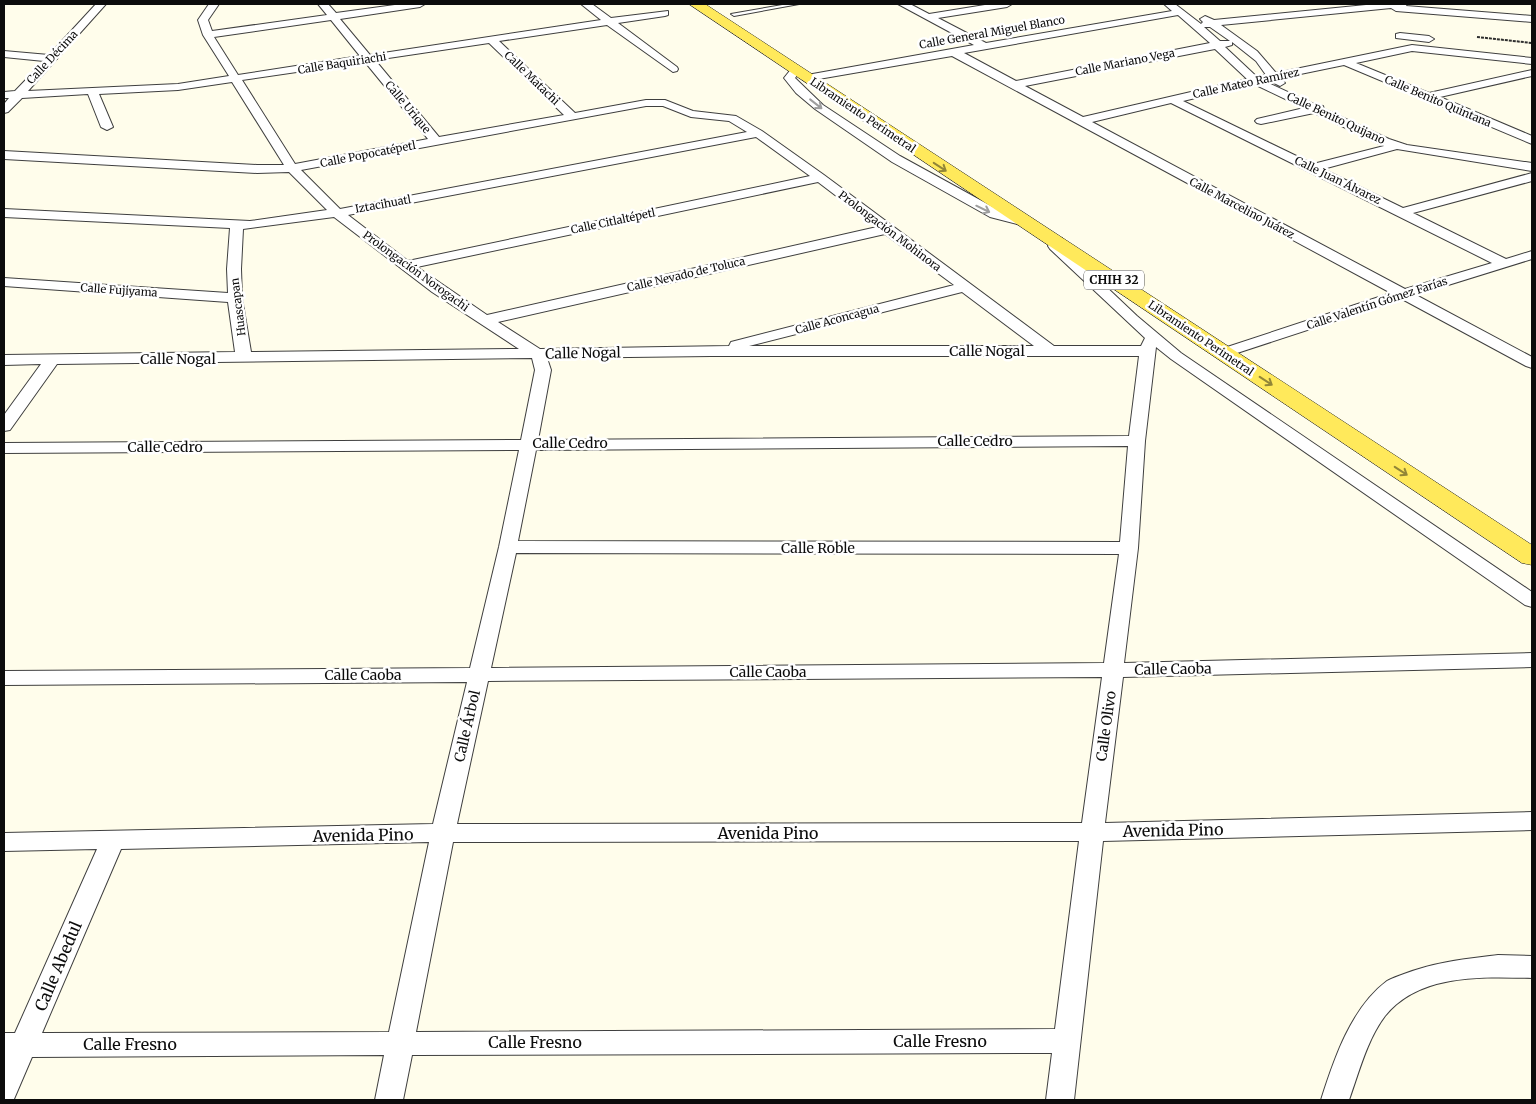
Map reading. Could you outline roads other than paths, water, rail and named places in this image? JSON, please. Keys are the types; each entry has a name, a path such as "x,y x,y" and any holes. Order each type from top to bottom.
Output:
{"main road":[{"name":"Libramiento Perimetral","path":"696,4 1134,273 1532,536"},
{"name":"Libramiento Perimetral","path":"725,9 809,74 907,145 1057,241 1224,354 1532,557"}],"street":[{"name":"Calle Décima","path":"4,110 101,4"},
{"path":"214,4 203,20 208,35 420,4"},
{"name":"Calle Urique","path":"322,4 334,16 367,59 436,141"},
{"path":"586,4 673,69"},
{"path":"903,4 982,46"},
{"path":"929,17 1007,4"},
{"name":"Calle Benito Quijano","path":"1170,4 1212,23 1265,64 1272,77 1288,87 1414,141 1532,161"},
{"name":"Calle General Miguel Blanco","path":"809,74 953,52 1181,8"},
{"name":"Calle Benito Quijano","path":"1181,8 1254,80 1314,109 1397,146 1532,168"},
{"path":"1197,25 1396,8 1532,19"},
{"name":"Calle Baquiriachi","path":"17,95 156,89 236,80 665,13"},
{"path":"1412,48 1412,45 1397,33 1438,40"},
{"name":"Prolongación Norogachi","path":"208,35 292,168 337,213 437,289 536,353"},
{"name":"Calle Matachi","path":"492,40 572,116"},
{"name":"Calle Mariano Vega","path":"1013,84 1218,44 1238,42"},
{"name":"Calle Mateo Ramírez","path":"1080,121 1254,80 1412,48 1532,61"},
{"name":"Calle Marcelino Juárez","path":"953,52 1403,294 1529,359"},
{"path":"4,54 51,58"},
{"name":"Calle Benito Quintana","path":"1345,62 1532,140"},
{"path":"1427,97 1532,73"},
{"path":"93,92 107,127"},
{"path":"4,96 17,95"},
{"name":"Calle Juan Álvarez","path":"1171,100 1504,263"},
{"name":"Calle Popocatépetl","path":"4,155 257,169 292,168 572,116 660,103 691,114 727,116"},
{"path":"1261,121 1331,105"},
{"name":"Prolongación Mohinora","path":"727,116 737,119 758,133 1050,350"},
{"path":"1518,134 1532,131"},
{"name":"Iztacihuatl","path":"4,213 238,226 337,213 758,133"},
{"path":"1312,168 1414,141"},
{"path":"1403,212 1532,177"},
{"name":"Calle Citlaltépetl","path":"407,265 820,178"},
{"name":"Huascapan","path":"238,226 234,269 235,298 244,358"},
{"name":"Calle Nevado de Toluca","path":"485,320 888,229"},
{"path":"1057,241 1055,246 1150,344 1532,601"},
{"name":"Calle Valentín Gómez Farías","path":"1224,354 1403,294 1532,256"},
{"name":"Calle Fujiyama","path":"4,282 235,298"},
{"name":"Calle Aconcagua","path":"711,351 964,287"},
{"name":"Calle Nogal","path":"4,360 711,351 1050,350 1150,344"},
{"name":"Calle Olivo","path":"1060,1100 1129,548 1136,440 1150,344"},
{"name":"Calle Árbol","path":"389,1100 443,833 508,547 529,444 543,370 541,360 536,353"},
{"path":"4,426 53,360"},
{"name":"Calle Cedro","path":"4,448 1136,440"},
{"name":"Calle Roble","path":"508,547 1129,548"},
{"name":"Calle Caoba","path":"4,678 1113,670 1532,660"},
{"name":"Avenida Pino","path":"4,842 443,833 1092,832 1532,822"},
{"name":"Calle Abedul","path":"4,1090 14,1045 112,841"},
{"path":"1335,1100 1356,1042 1376,1008 1397,988 1427,976 1457,970 1498,966 1532,967"},
{"name":"Calle Fresno","path":"14,1045 1067,1041"}],"lane":[{"path":"725,9 796,4"}]}
